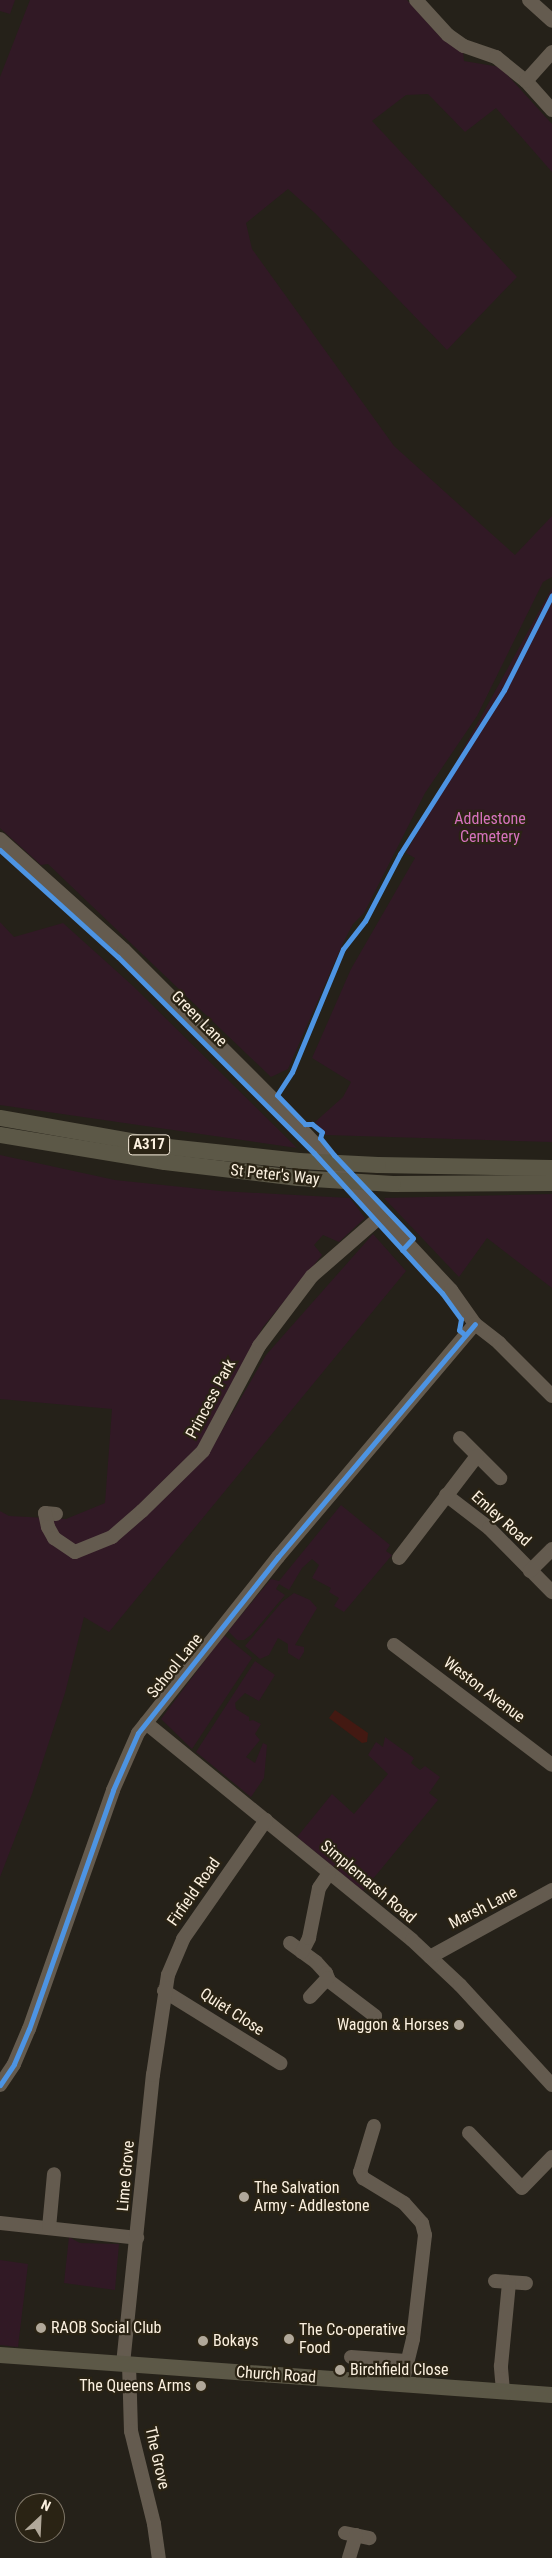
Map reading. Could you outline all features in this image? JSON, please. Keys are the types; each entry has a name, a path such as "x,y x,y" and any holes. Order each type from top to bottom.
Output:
{"main road":[{"name":"St Peter's Way","path":"0,1118 159,1146 299,1160 378,1165 552,1168"},
{"name":"St Peter's Way","path":"0,1135 136,1158 298,1178 393,1184 552,1183"},
{"name":"Church Road","path":"0,2354 552,2395"}],"street":[{"path":"416,0 448,35 464,46 496,57 526,81 552,110"},
{"path":"529,0 552,21"},
{"path":"526,81 552,52"},
{"name":"Green Lane","path":"0,839 124,950 308,1135 451,1290 475,1324 499,1343 552,1396"},
{"name":"Princess Park","path":"56,1514 44,1513 48,1527 54,1538 75,1552 112,1537 142,1511 203,1451 260,1346 312,1276 381,1216"},
{"name":"School Lane","path":"0,2085 14,2064 30,2029 131,1746 146,1724 278,1557 475,1324"},
{"name":"Emley Road","path":"460,1438 500,1478"},
{"name":"Emley Road","path":"398,1558 477,1456"},
{"name":"Emley Road","path":"446,1495 489,1528 552,1592"},
{"name":"Emley Road","path":"530,1571 552,1549"},
{"name":"Weston Avenue","path":"394,1645 552,1764"},
{"name":"Simplemarsh Road","path":"146,1724 266,1820 430,1957 486,2012 552,2085"},
{"name":"Firfield Road","path":"164,1991 183,1939 266,1820"},
{"path":"302,1952 309,1938 319,1888 329,1873"},
{"name":"Marsh Lane","path":"430,1957 552,1890"},
{"path":"290,1944 316,1962 328,1978 375,2016"},
{"path":"310,1996 328,1978"},
{"name":"Quiet Close","path":"164,1991 280,2062"},
{"name":"Lime Grove","path":"126,2364 137,2238 164,1991"},
{"path":"374,2126 360,2172 372,2185 388,2192 414,2212 425,2235 413,2339 406,2361 402,2384"},
{"path":"469,2133 522,2188 552,2157"},
{"path":"49,2228 54,2174"},
{"path":"0,2223 137,2238"},
{"path":"495,2281 509,2284 526,2282"},
{"path":"503,2391 501,2366 509,2284"},
{"path":"351,2356 406,2361"},
{"name":"The Grove","path":"126,2364 131,2431 154,2524 159,2558"},
{"path":"349,2558 357,2535"}],"green space":[{"path":"0,0 15,0 10,14 0,11"},
{"path":"30,0 407,0 442,39 463,51 464,61 500,67 552,124 552,172 496,108 465,132 428,94 406,95 372,121 517,277 447,350 316,214 288,189 246,223 252,249 394,446 515,555 552,516 552,577 543,582 477,716 425,793 364,913 353,924 288,1069 271,1077 48,864 41,865 0,828 0,77"},
{"name":"Addlestone Cemetery","path":"552,588 552,1142 326,1135 315,1122 343,1097 351,1082 312,1058 351,969 415,858 406,853"},
{"path":"0,922 14,937 63,923 133,986 297,1148 0,1105"},
{"path":"0,1155 115,1180 220,1191 350,1198 365,1218 339,1242 323,1235 314,1245 322,1255 263,1327 200,1445 206,1458 266,1355 373,1234 406,1271 109,1632 84,1617 65,1693 32,1794 0,1877 0,1511 9,1516 66,1519 105,1503 112,1409 0,1399"},
{"path":"552,1194 552,1288 487,1238 459,1277 384,1198"},
{"path":"341,1505 390,1545 386,1551 392,1555 344,1612 334,1606 339,1598 329,1592 331,1588 312,1578 319,1565 312,1559 302,1568 289,1590 279,1584 276,1589 285,1595 251,1635 244,1640 237,1640 228,1631 271,1579 279,1581"},
{"path":"294,1593 310,1600 317,1608 295,1645 304,1647 304,1652 299,1660 288,1653 288,1644 278,1638 269,1655 260,1659 245,1646 282,1602"},
{"path":"224,1635 252,1658 192,1749 161,1719"},
{"path":"255,1661 275,1675 259,1701 245,1693 235,1703 236,1709 249,1717 249,1721 253,1720 261,1724 255,1734 260,1740 246,1757 255,1763 263,1743 267,1745 264,1778 251,1797 196,1752"},
{"path":"385,1737 414,1758 411,1763 420,1770 425,1766 440,1777 429,1793 438,1800 363,1891 297,1837 332,1794 354,1814 388,1774 368,1755 376,1742 383,1747"},
{"path":"69,2237 80,2243 119,2244 115,2290 64,2283"},
{"path":"0,2260 28,2264 18,2347 0,2345"}],"shaded area":[{"path":"335,1710 368,1733 367,1742 362,1743 329,1718"}],"cycle path":[{"path":"402,1250 413,1238 334,1155 320,1138 322,1132 312,1124 305,1124 277,1095 292,1072 343,949 365,921 400,854 504,690 552,595"},
{"path":"0,850 118,957 314,1153 442,1293 461,1319 459,1330 464,1334"},
{"path":"0,2085 14,2064 29,2029 113,1790 138,1733 278,1557 475,1324"}],"place":[{"name":"Waggon & Horses","path":"459,2025"},
{"name":"The Salvation Army - Addlestone","path":"244,2197"},
{"name":"RAOB Social Club","path":"41,2328"},
{"name":"The Co-operative Food","path":"289,2339"},
{"name":"Bokays","path":"203,2341"},
{"name":"Birchfield Close","path":"340,2370"},
{"name":"The Queens Arms","path":"201,2386"}]}
